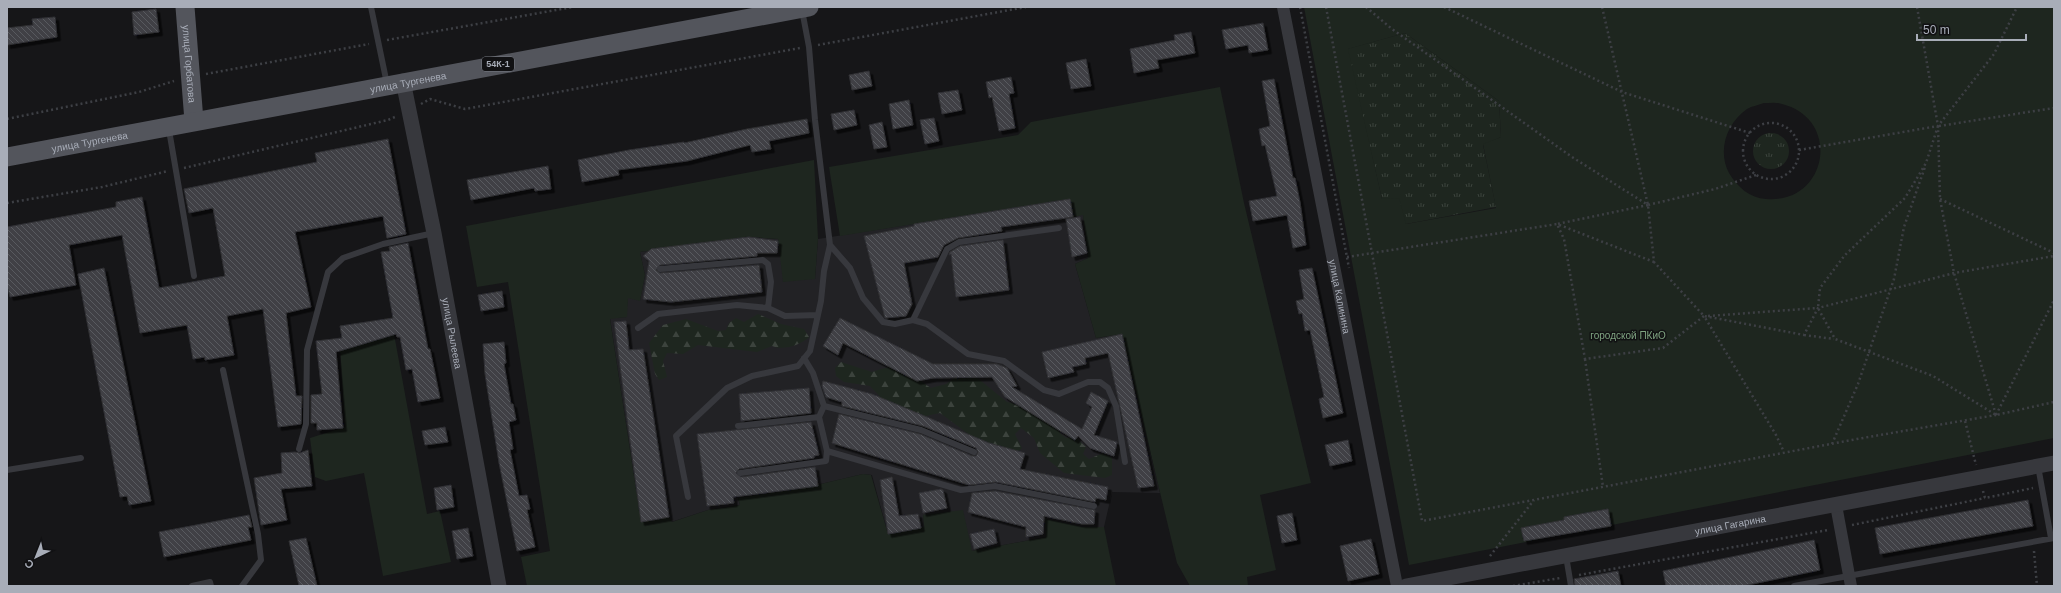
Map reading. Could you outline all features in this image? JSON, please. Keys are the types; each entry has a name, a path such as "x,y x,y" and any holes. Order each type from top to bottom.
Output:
{"main road":[{"name":"улица Горбатова","path":"185,7 194,120"},
{"name":"улица Тургенева","path":"7,157 194,120 805,8"}],"street":[{"name":"улица Калинина","path":"1283,7 1397,586"},
{"name":"улица Рылеева","path":"395,83 409,110 434,233 499,586"},
{"name":"улица Гагарина","path":"1406,586 2054,463"},
{"path":"1836,505 1850,580"}],"lane":[{"path":"371,7 395,83"},
{"path":"688,497 676,436 727,388 752,376 798,366 810,351 818,316 824,271 830,245 815,120 805,8"},
{"path":"168,126 194,276"},
{"path":"913,320 947,249 960,242 1059,228"},
{"path":"299,449 306,424 307,350 328,272 344,258 383,244 434,233"},
{"path":"830,245 850,268 863,298 883,322 895,324 913,320 927,324 968,354 1004,361 1044,390 1059,394 1088,382 1100,382 1108,388 1116,406 1125,462"},
{"path":"660,269 763,260 768,264 772,282 768,308"},
{"path":"638,328 658,314 737,305 768,308 785,316 818,316"},
{"path":"740,473 826,461 827,451 819,417 824,406 813,373 804,358"},
{"path":"223,370 258,534 261,560 242,586"},
{"path":"824,406 921,430 974,452"},
{"path":"738,426 819,417"},
{"path":"827,451 961,490 995,486 1094,506"},
{"path":"7,470 81,458"},
{"path":"1794,586 1850,580 2052,538 2038,466"},
{"path":"1566,556 1572,586"},
{"path":"192,586 210,582 211,586"}],"path":[{"path":"7,203 102,186 176,170 388,120 430,99 466,110 1026,7"},
{"path":"1326,7 1422,521 1784,452 1996,415 2054,402"},
{"path":"1366,7 1392,29 1572,156 1648,205"},
{"path":"1444,7 1622,92 1750,133"},
{"path":"1602,7 1648,205 1654,262"},
{"path":"1917,7 1938,126 1940,199 1954,273 1996,415"},
{"path":"1832,444 1858,384 1890,290 1904,227 1938,126 1994,54 2017,7"},
{"path":"7,119 139,92 191,77"},
{"path":"1799,150 2054,108"},
{"path":"1767,123 1776,123 1785,127 1792,133 1798,141 1799,150 1798,159 1789,173 1772,179 1756,175 1749,168 1745,160 1743,150 1745,141 1750,133 1758,126 1767,123"},
{"path":"1804,335 1818,308 1820,288 1845,255 1905,198 1926,163"},
{"path":"1347,257 1557,224 1715,189 1756,175"},
{"path":"1940,199 2054,252"},
{"path":"1557,224 1654,262 1704,316 1776,435 1784,452"},
{"path":"1557,224 1564,239 1585,359 1603,487"},
{"path":"1585,359 1662,348 1704,316 1818,308 1954,273 2054,256"},
{"path":"1996,415 2054,300"},
{"path":"1818,308 1835,339"},
{"path":"1704,316 1804,335 1835,339 1933,376 1996,415"},
{"path":"1513,586 1841,527 1985,498"},
{"path":"1477,573 1534,500"},
{"path":"2033,542 2037,586"}],"shaded area":[{"path":"1070,199 1083,214 1088,258 1075,264 1096,338 1122,334 1160,493 1112,492 1104,527 1083,527 1046,519 1046,537 972,551 923,515 924,527 888,534 872,475 863,474 804,488 738,498 740,505 708,510 671,522 641,522 610,318 626,317 628,297 640,300 645,275 640,252 749,237 778,239 815,279 818,239"}],"green space":[{"name":"городской ПКиО","path":"1304,7 2054,7 2054,438 1409,565","holes":["1405,33 1499,101 1501,137 1483,144 1496,208 1406,224 1399,198 1382,199 1348,49","1764,103 1780,103 1801,113 1814,126 1820,142 1820,159 1814,175 1803,188 1787,197 1766,199 1749,194 1736,183 1729,173 1726,164 1724,146 1729,129 1747,109"]},
{"path":"1405,33 1499,101 1501,137 1483,145 1496,207 1406,224 1382,199 1347,49"},
{"path":"1220,87 1244,203 1311,483 1260,495 1276,570 1247,577 1248,586 1190,586 1177,563 1122,334 1096,338 1075,264 1088,258 1083,215 1073,217 1070,199 840,236 829,167 1018,135 1031,122"},
{"path":"1775,133 1784,138 1788,144 1788,158 1784,164 1775,169 1767,169 1758,164 1754,158 1753,147 1758,138 1764,134"},
{"path":"814,160 818,239 815,279 783,282 778,239 749,237 640,252 645,275 640,301 628,298 627,317 610,319 641,522 669,517 672,522 708,510 740,505 738,498 804,488 863,474 871,475 888,534 924,527 923,515 963,510 972,551 1046,537 1045,519 1083,527 1104,527 1116,586 527,586 521,557 550,551 508,282 477,287 466,226"},
{"path":"758,314 781,324 804,329 809,337 792,346 782,348 772,346 757,352 698,345 683,354 667,353 663,361 667,377 659,380 655,374 649,343 663,325 686,319 718,331 726,330 729,323 736,318 744,322"},
{"path":"394,334 427,514 440,511 451,562 383,576 364,473 326,481 315,477 310,438 345,427 340,347"},
{"path":"841,362 872,372 890,367 904,370 931,388 946,384 960,374 975,376 1007,402 1046,411 1060,433 1066,438 1074,436 1086,447 1083,454 1089,459 1103,453 1112,458 1112,475 1105,478 1064,473 1040,453 1034,438 1021,428 1015,434 1022,448 1016,454 986,447 940,413 916,418 886,403 870,386 844,382 836,376 835,368"}],"building":[{"path":"156,9 159,32 134,35 132,12"},
{"path":"55,17 57,37 7,45 7,28 33,25 32,19"},
{"path":"1263,23 1268,50 1249,53 1248,45 1226,49 1222,30"},
{"path":"1191,32 1195,53 1157,60 1159,68 1134,73 1130,49 1175,40 1174,35"},
{"path":"1086,59 1091,86 1071,89 1066,63"},
{"path":"869,71 872,86 852,90 849,75"},
{"path":"1011,77 1014,93 1009,94 1015,128 999,131 992,97 989,98 986,82"},
{"path":"1274,79 1293,178 1295,178 1300,202 1306,245 1293,248 1287,215 1253,221 1249,201 1277,196 1265,145 1262,146 1259,129 1270,126 1262,81"},
{"path":"958,90 962,110 942,114 938,93"},
{"path":"909,100 913,125 893,129 889,104"},
{"path":"854,110 857,125 834,130 831,114"},
{"path":"934,118 939,141 925,144 920,120"},
{"path":"807,119 809,133 769,141 771,149 752,152 750,145 687,161 618,170 619,175 582,182 578,160 629,150 684,143 747,129"},
{"path":"882,122 887,147 874,149 869,125"},
{"path":"388,139 406,234 387,238 383,216 295,232 311,307 286,313 296,396 302,396 301,424 278,427 263,309 227,316 234,355 205,360 205,357 193,359 187,325 140,333 122,235 69,245 76,285 10,297 7,289 7,227 116,207 116,202 142,197 159,288 225,276 213,208 189,213 184,189 317,162 315,153"},
{"path":"548,166 551,189 535,191 534,188 471,200 467,180"},
{"path":"1070,199 1073,217 1001,227 1002,231 958,238 944,245 938,257 904,263 912,304 906,316 885,318 864,236 914,226 914,224"},
{"path":"1080,217 1087,253 1072,257 1066,219"},
{"path":"749,237 778,241 777,253 757,253 757,256 660,265 656,270 660,273 759,265 762,292 671,302 643,299 649,261 643,256 651,249"},
{"path":"1003,240 1009,290 956,297 951,254 949,255 950,252 960,246"},
{"path":"408,243 428,349 430,349 440,398 418,402 412,369 406,370 400,337 397,337 396,334 336,352 343,428 317,430 317,423 311,423 311,395 322,394 316,341 342,338 340,326 393,318 381,252 390,251 389,247"},
{"path":"104,268 151,501 129,505 127,496 120,497 78,274"},
{"path":"1312,268 1343,413 1323,418 1319,399 1324,397 1310,330 1305,331 1302,313 1299,314 1296,301 1304,299 1299,270"},
{"path":"502,291 504,307 481,311 478,295"},
{"path":"840,318 933,364 997,364 1007,368 1017,386 1012,387 1082,429 1092,407 1086,403 1091,392 1108,401 1094,435 1117,442 1114,456 1090,448 1078,436 1075,440 1005,397 992,377 933,378 917,381 843,343 838,355 823,346"},
{"path":"626,321 629,350 643,349 669,517 641,522 614,322"},
{"path":"1122,334 1154,486 1138,488 1108,353 1085,358 1086,364 1072,367 1074,372 1048,378 1042,352"},
{"path":"504,342 506,363 504,364 511,404 513,404 516,420 509,422 513,449 510,450 519,496 527,495 530,509 527,510 535,547 517,551 499,463 485,374 483,344"},
{"path":"823,381 872,394 989,443 1025,453 1020,469 1108,487 1106,500 1096,498 1095,502 996,482 969,485 832,443 839,414 920,434 972,456 976,456 978,452 976,448 923,426 842,406 842,402 826,397 822,386"},
{"path":"809,388 811,413 741,421 739,394"},
{"path":"811,422 819,455 814,456 814,458 739,469 736,473 741,477 815,467 818,486 733,497 734,503 707,506 697,434"},
{"path":"445,427 448,442 425,445 422,431"},
{"path":"1348,440 1352,461 1330,466 1325,445"},
{"path":"308,450 312,486 281,489 287,520 261,525 254,478 282,473 281,453 300,453"},
{"path":"892,477 899,516 918,514 921,528 888,534 880,480"},
{"path":"451,485 454,507 437,510 434,488"},
{"path":"941,489 943,490 947,508 923,513 919,493"},
{"path":"995,491 1095,510 1094,524 1082,524 1044,516 1043,534 1026,537 1026,527 968,512 972,493"},
{"path":"2028,500 2033,526 1880,554 1875,528"},
{"path":"1608,509 1611,526 1524,541 1521,528 1564,520 1564,517"},
{"path":"1292,513 1297,540 1282,543 1277,516"},
{"path":"249,515 252,527 248,527 251,540 164,557 159,532"},
{"path":"468,528 473,556 457,559 452,531"},
{"path":"994,529 997,543 974,549 970,534"},
{"path":"306,538 317,586 299,586 289,541"},
{"path":"1371,539 1379,574 1348,581 1340,546"},
{"path":"1814,540 1820,570 1743,586 1666,586 1663,571"},
{"path":"1618,571 1621,586 1575,586 1574,579"}]}
